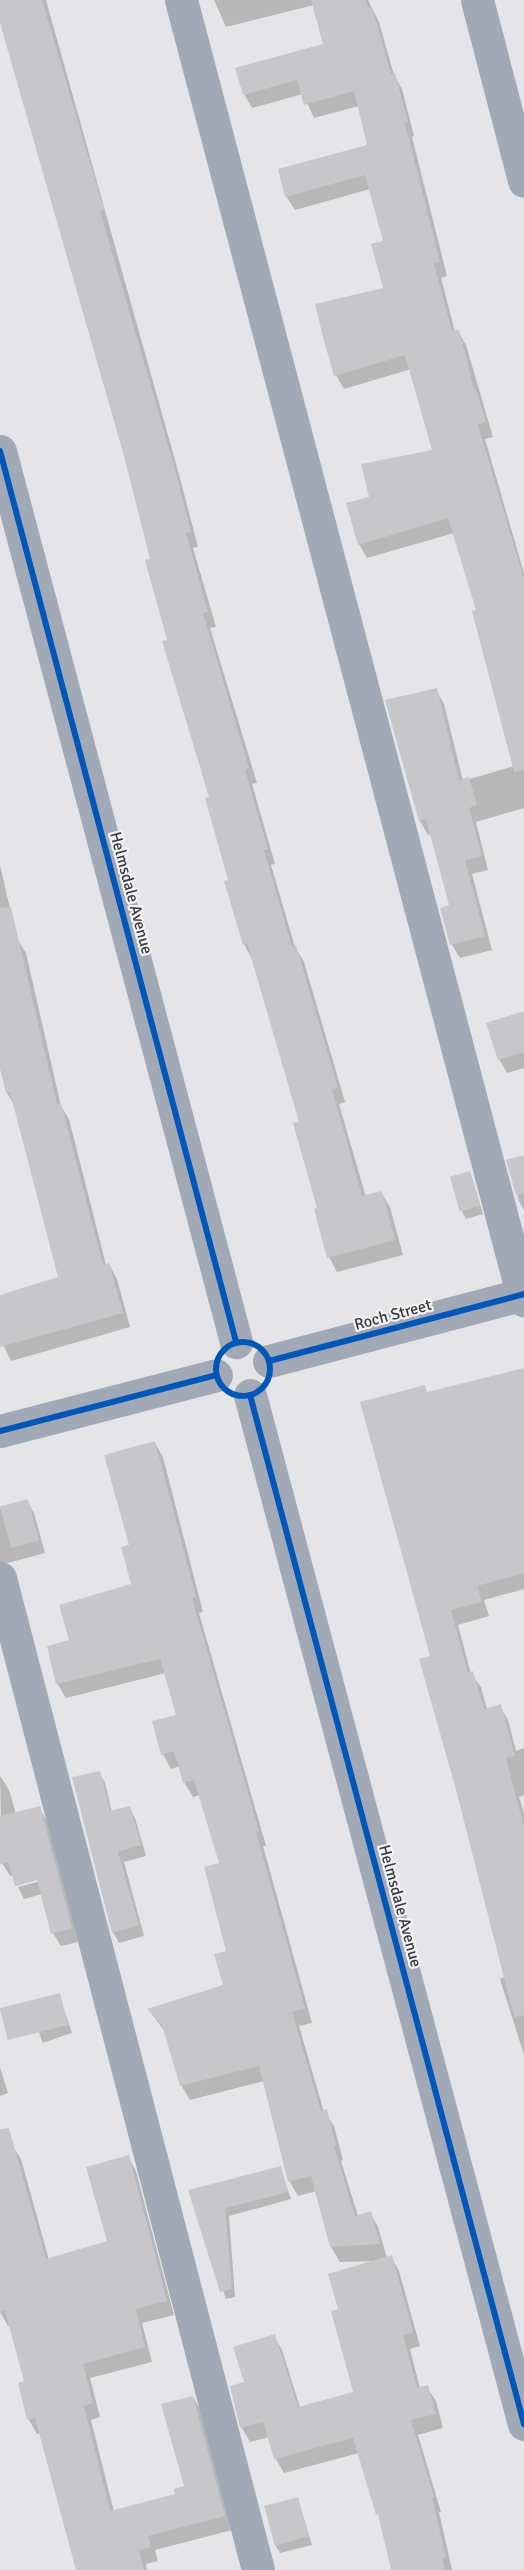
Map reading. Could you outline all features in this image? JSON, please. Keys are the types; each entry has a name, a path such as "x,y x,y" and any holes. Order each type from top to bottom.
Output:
{"street":[{"path":"181,0 523,1297"},
{"path":"477,0 524,181"},
{"name":"Helmsdale Avenue","path":"0,451 236,1342"},
{"name":"Roch Street","path":"269,1361 523,1297"},
{"path":"236,1342 254,1343 269,1361 268,1380 250,1395 232,1394 222,1386 216,1375 216,1363 221,1352 236,1342"},
{"path":"0,1431 216,1375"},
{"name":"Helmsdale Avenue","path":"250,1395 524,2424"},
{"path":"0,1578 258,2570"}],"building":[{"path":"0,0 42,0 104,210 100,211 173,462 191,532 186,533 208,612 203,613 249,768 245,770 268,849 264,850 292,947 296,945 338,1088 332,1089 362,1196 382,1191 395,1240 327,1258 314,1209 317,1208 293,1123 299,1122 247,943 243,945 224,881 228,880 205,798 209,797 162,641 167,640 145,560 150,559 124,456 0,23"},
{"path":"311,0 365,0 368,8 372,7 391,74 395,73 408,122 405,123 440,262 434,264 452,331 459,330 474,389 476,389 486,422 478,425 524,579 524,770 514,772 472,611 476,610 448,518 358,545 346,503 369,497 361,464 432,450 405,355 334,376 323,337 315,304 383,288 371,244 383,241 365,175 285,197 278,169 367,145 354,91 304,105 297,80 243,95 235,68 323,44"},
{"path":"437,688 459,780 469,777 477,805 469,808 482,856 465,860 485,936 450,945 440,908 449,905 426,819 419,821 385,700"},
{"path":"11,907 57,1104 61,1103 103,1265 109,1263 123,1313 0,1347 0,1295 58,1277 10,1092 6,1093 0,1069 0,908"},
{"path":"524,1011 524,1052 498,1060 486,1023"},
{"path":"524,1155 524,1193 516,1195 506,1160"},
{"path":"470,1171 480,1206 460,1211 450,1177"},
{"path":"524,1368 524,1573 477,1586 482,1602 451,1610 468,1673 473,1671 484,1709 501,1704 515,1756 506,1758 524,1827 524,2015 514,2017 455,1786 419,1659 430,1656 360,1402 425,1385 427,1392"},
{"path":"155,1441 196,1597 192,1598 259,1831 256,1832 305,2008 292,2012 321,2111 327,2109 336,2145 334,2146 355,2216 371,2211 380,2244 330,2247 311,2176 288,2182 259,2066 180,2086 162,2025 147,2009 223,1985 214,1954 226,1951 204,1867 219,1863 194,1780 183,1783 174,1751 161,1755 152,1721 176,1715 160,1659 56,1684 47,1646 69,1640 59,1605 131,1584 121,1547 129,1545 104,1455"},
{"path":"28,1499 39,1541 11,1548 0,1507"},
{"path":"100,1771 110,1811 130,1806 141,1845 118,1852 139,1925 112,1933 72,1777"},
{"path":"40,1806 72,1928 51,1934 37,1880 15,1886 8,1862 0,1864 0,1816"},
{"path":"60,1993 68,2025 8,2040 0,2008"},
{"path":"9,2128 46,2259 107,2241 86,2167 129,2155 167,2301 136,2309 145,2347 83,2364 93,2403 84,2406 110,2511 175,2494 174,2489 184,2486 161,2404 193,2396 225,2516 148,2536 151,2547 139,2550 144,2570 76,2570 35,2418 27,2420 18,2383 24,2381 5,2311 0,2312 0,2129"},
{"path":"281,2166 288,2192 225,2208 232,2289 220,2292 188,2190"},
{"path":"392,2255 413,2332 403,2335 417,2388 428,2385 436,2414 411,2420 434,2497 432,2498 446,2557 442,2558 445,2570 391,2570 378,2514 376,2515 353,2438 274,2459 263,2422 240,2428 230,2386 244,2382 233,2347 275,2334 298,2407 353,2392 331,2311 338,2309 328,2274"},
{"path":"298,2497 309,2537 275,2546 264,2506"}],"cycle path":[{"path":"0,451 236,1342"},
{"path":"269,1361 524,1294"},
{"path":"238,1342 248,1342 258,1346 266,1354 270,1369 266,1384 258,1392 248,1396 238,1396 228,1392 220,1384 216,1374 216,1364 220,1354 228,1346 238,1342"},
{"path":"0,1431 216,1375"},
{"path":"250,1395 524,2424"}]}
